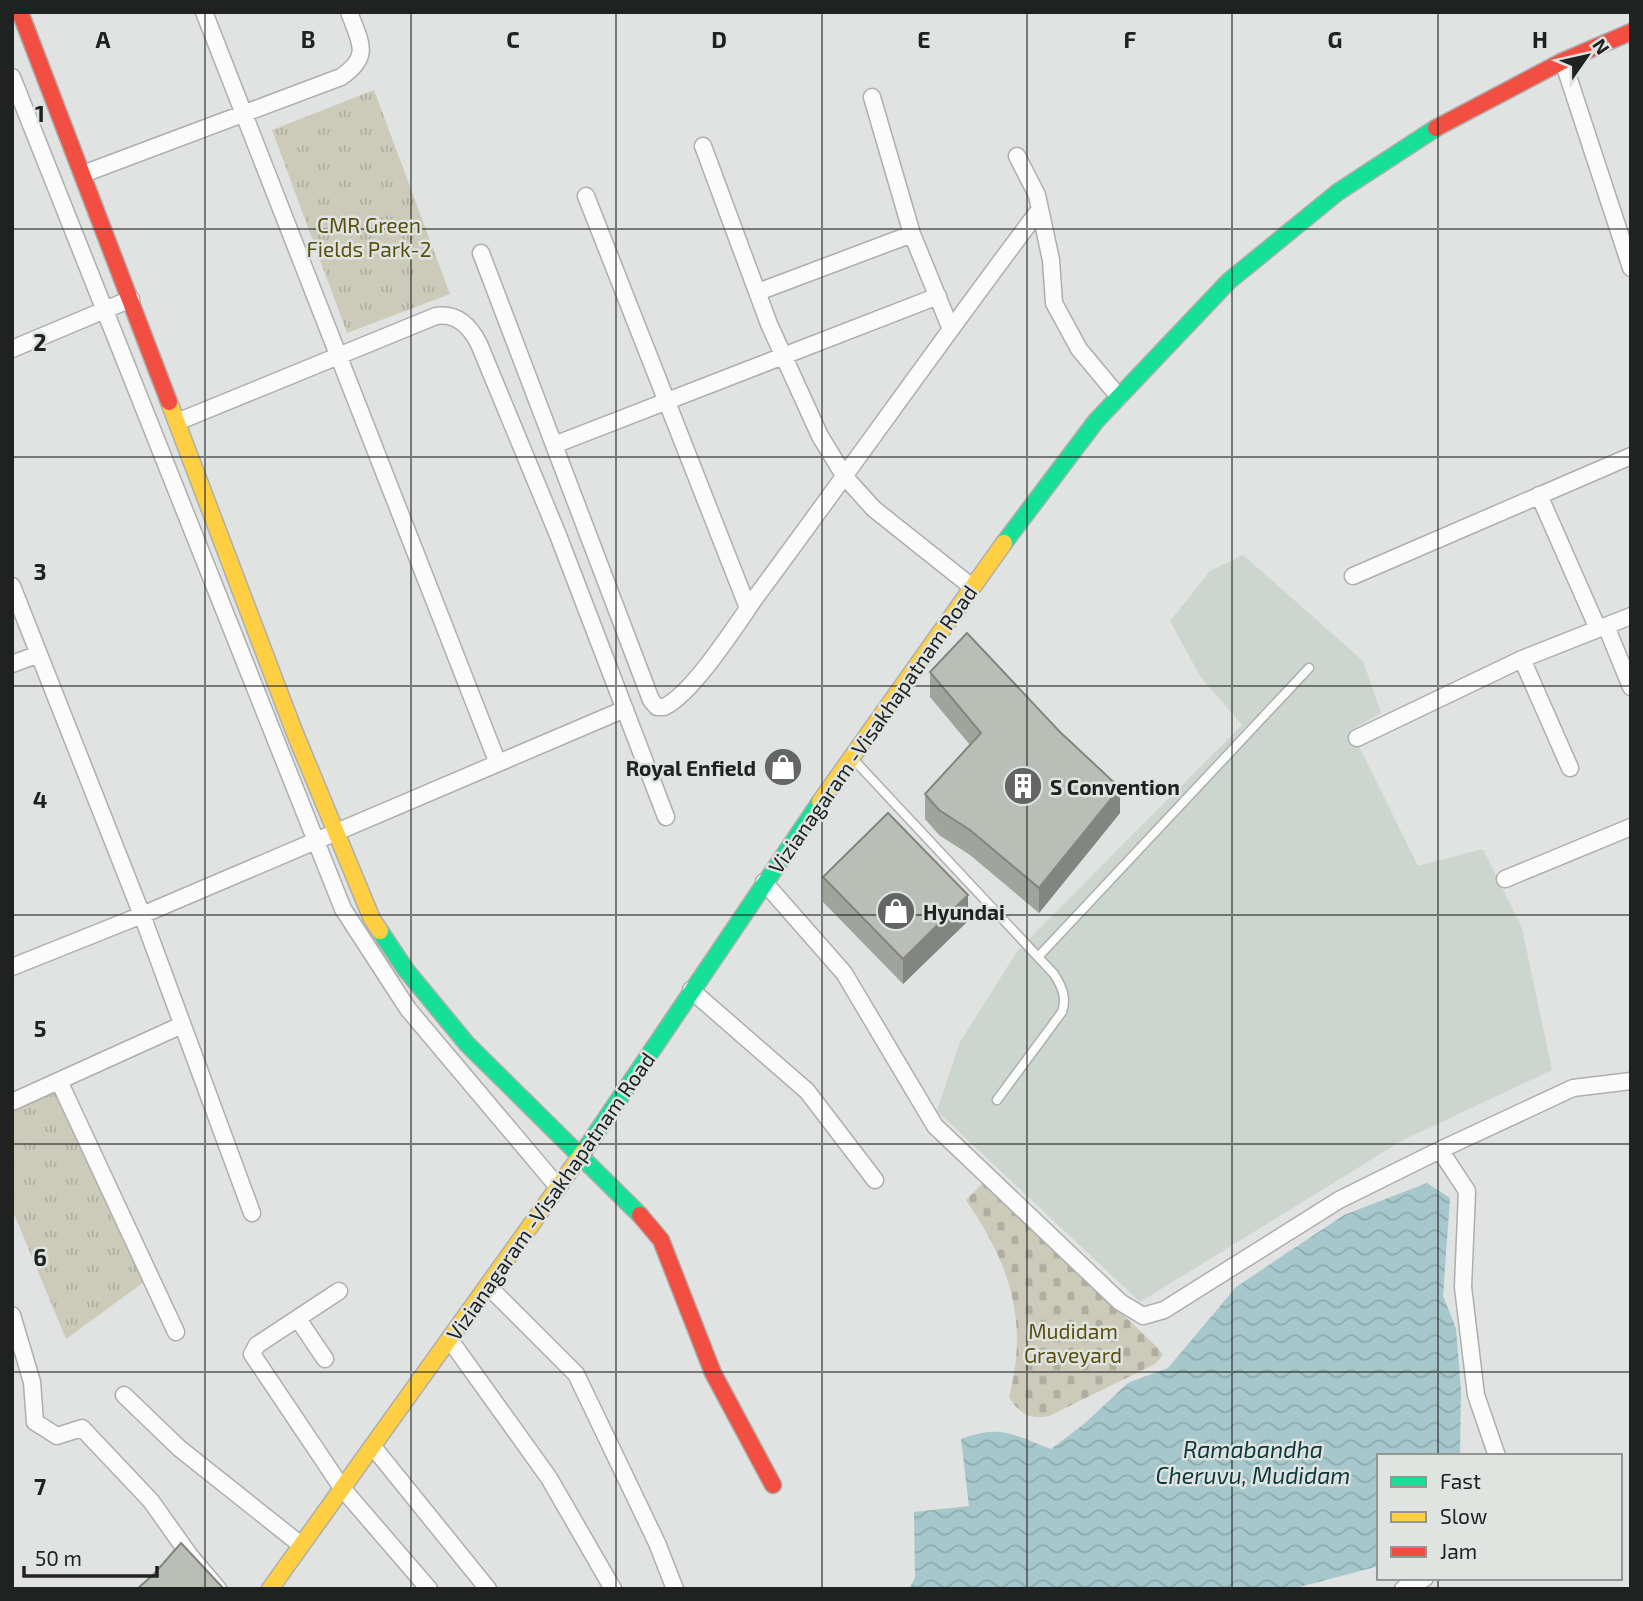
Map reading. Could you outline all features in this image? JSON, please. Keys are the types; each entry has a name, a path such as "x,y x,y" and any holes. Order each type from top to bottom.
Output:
{"main road":[{"path":"20,12 335,831 372,919 406,970 467,1044 635,1208 661,1240 713,1373 773,1485"},
{"name":"Vizianagaram -Visakhapatnam Road","path":"270,1589 374,1448 580,1156 764,882 972,587 1096,421 1229,281 1338,192 1421,136 1563,61 1631,32"}],"street":[{"path":"204,12 497,761"},
{"path":"83,174 341,77 358,65 362,48 349,12"},
{"path":"1563,61 1631,268"},
{"path":"12,78 343,909 408,1009 451,1064 558,1187"},
{"path":"872,97 912,234 950,327"},
{"path":"703,146 784,357 820,436 845,477 874,509 972,587"},
{"path":"1017,156 1029,176 1040,209 1051,260 1054,303 1079,349 1119,397"},
{"path":"586,197 748,608"},
{"path":"481,253 651,700 657,707 670,704 681,695 748,608 845,477 950,327 1040,209"},
{"path":"758,292 912,234"},
{"path":"554,445 938,296"},
{"path":"12,349 131,299"},
{"path":"177,422 436,316 455,317 472,331 558,535 666,817"},
{"path":"1353,576 1631,456"},
{"path":"1539,495 1631,687"},
{"path":"12,586 142,915 253,1213"},
{"path":"1357,738 1522,659 1631,617"},
{"path":"12,664 39,653"},
{"path":"1522,659 1570,768"},
{"path":"12,967 142,915 497,761 625,709"},
{"path":"1505,879 1631,827"},
{"path":"764,882 850,982 935,1126 1133,1312 1143,1316 1164,1310 1339,1200 1440,1150 1573,1088 1631,1081"},
{"path":"691,990 807,1091 875,1180"},
{"path":"12,1102 182,1025"},
{"path":"59,1081 176,1332"},
{"path":"1440,1150 1467,1192 1463,1287 1476,1395 1496,1454"},
{"path":"488,1286 576,1374 657,1543 675,1589"},
{"path":"339,1291 257,1345 252,1354 342,1488 429,1589"},
{"path":"12,1315 32,1382 35,1422 57,1436 82,1428 151,1501 190,1556 218,1589"},
{"path":"298,1318 325,1359"},
{"path":"450,1340 549,1478 613,1589"},
{"path":"124,1395 178,1448 301,1545"},
{"path":"374,1448 488,1589"},
{"path":"1403,1589 1421,1580"}],"lane":[{"path":"1038,957 1309,667"},
{"path":"852,757 1038,957 1061,986 1065,1003 1062,1012 997,1100"}],"shaded area":[{"path":"1243,555 1363,661 1381,713 1351,730 1418,866 1483,849 1522,928 1552,1070 1403,1140 1140,1302 937,1111 960,1042 1018,950 1242,725 1200,676 1170,621 1210,571"}],"green space":[{"name":"CMR Green Fields Park-2","path":"374,90 450,294 347,333 272,130"},
{"path":"58,1087 144,1282 66,1339 12,1209 12,1108"},
{"name":"Mudidam Graveyard","path":"984,1182 1157,1347 1163,1355 1155,1364 1049,1416 1030,1416 1017,1408 1009,1397 1017,1343 1012,1294 994,1247 966,1200"}],"water":[{"name":"Ramabandha Cheruvu, Mudidam","path":"1427,1183 1450,1198 1443,1296 1456,1328 1461,1390 1460,1454 1377,1454 1377,1567 1292,1589 909,1589 915,1578 914,1512 969,1506 961,1439 987,1432 1007,1433 1051,1449 1084,1424 1128,1383 1168,1368 1236,1287 1344,1215"}],"building":[{"name":"S Convention","path":"967,633 1060,732 1120,788 1039,888 970,830 939,810 925,794 981,733 930,672"},
{"name":"Hyundai","path":"888,813 968,895 903,959 823,877"},
{"path":"181,1543 224,1589 137,1589 154,1574"}],"traffic: fast":[{"path":"1004,543 1096,421 1229,281 1338,192 1436,128"},
{"path":"584,1151 820,802"},
{"path":"380,931 406,970 467,1044 640,1215"}],"traffic: slow":[{"path":"169,402 294,731 372,919 380,931"},
{"path":"820,802 1004,543"},
{"path":"270,1589 584,1151"}],"traffic: jam":[{"path":"20,12 169,402"},
{"path":"1436,128 1563,61 1631,32"},
{"path":"640,1215 661,1240 713,1373 773,1485"}],"place":[{"name":"Royal Enfield","path":"783,767"},
{"name":"S Convention","path":"1023,786"},
{"name":"Hyundai","path":"896,911"}]}
